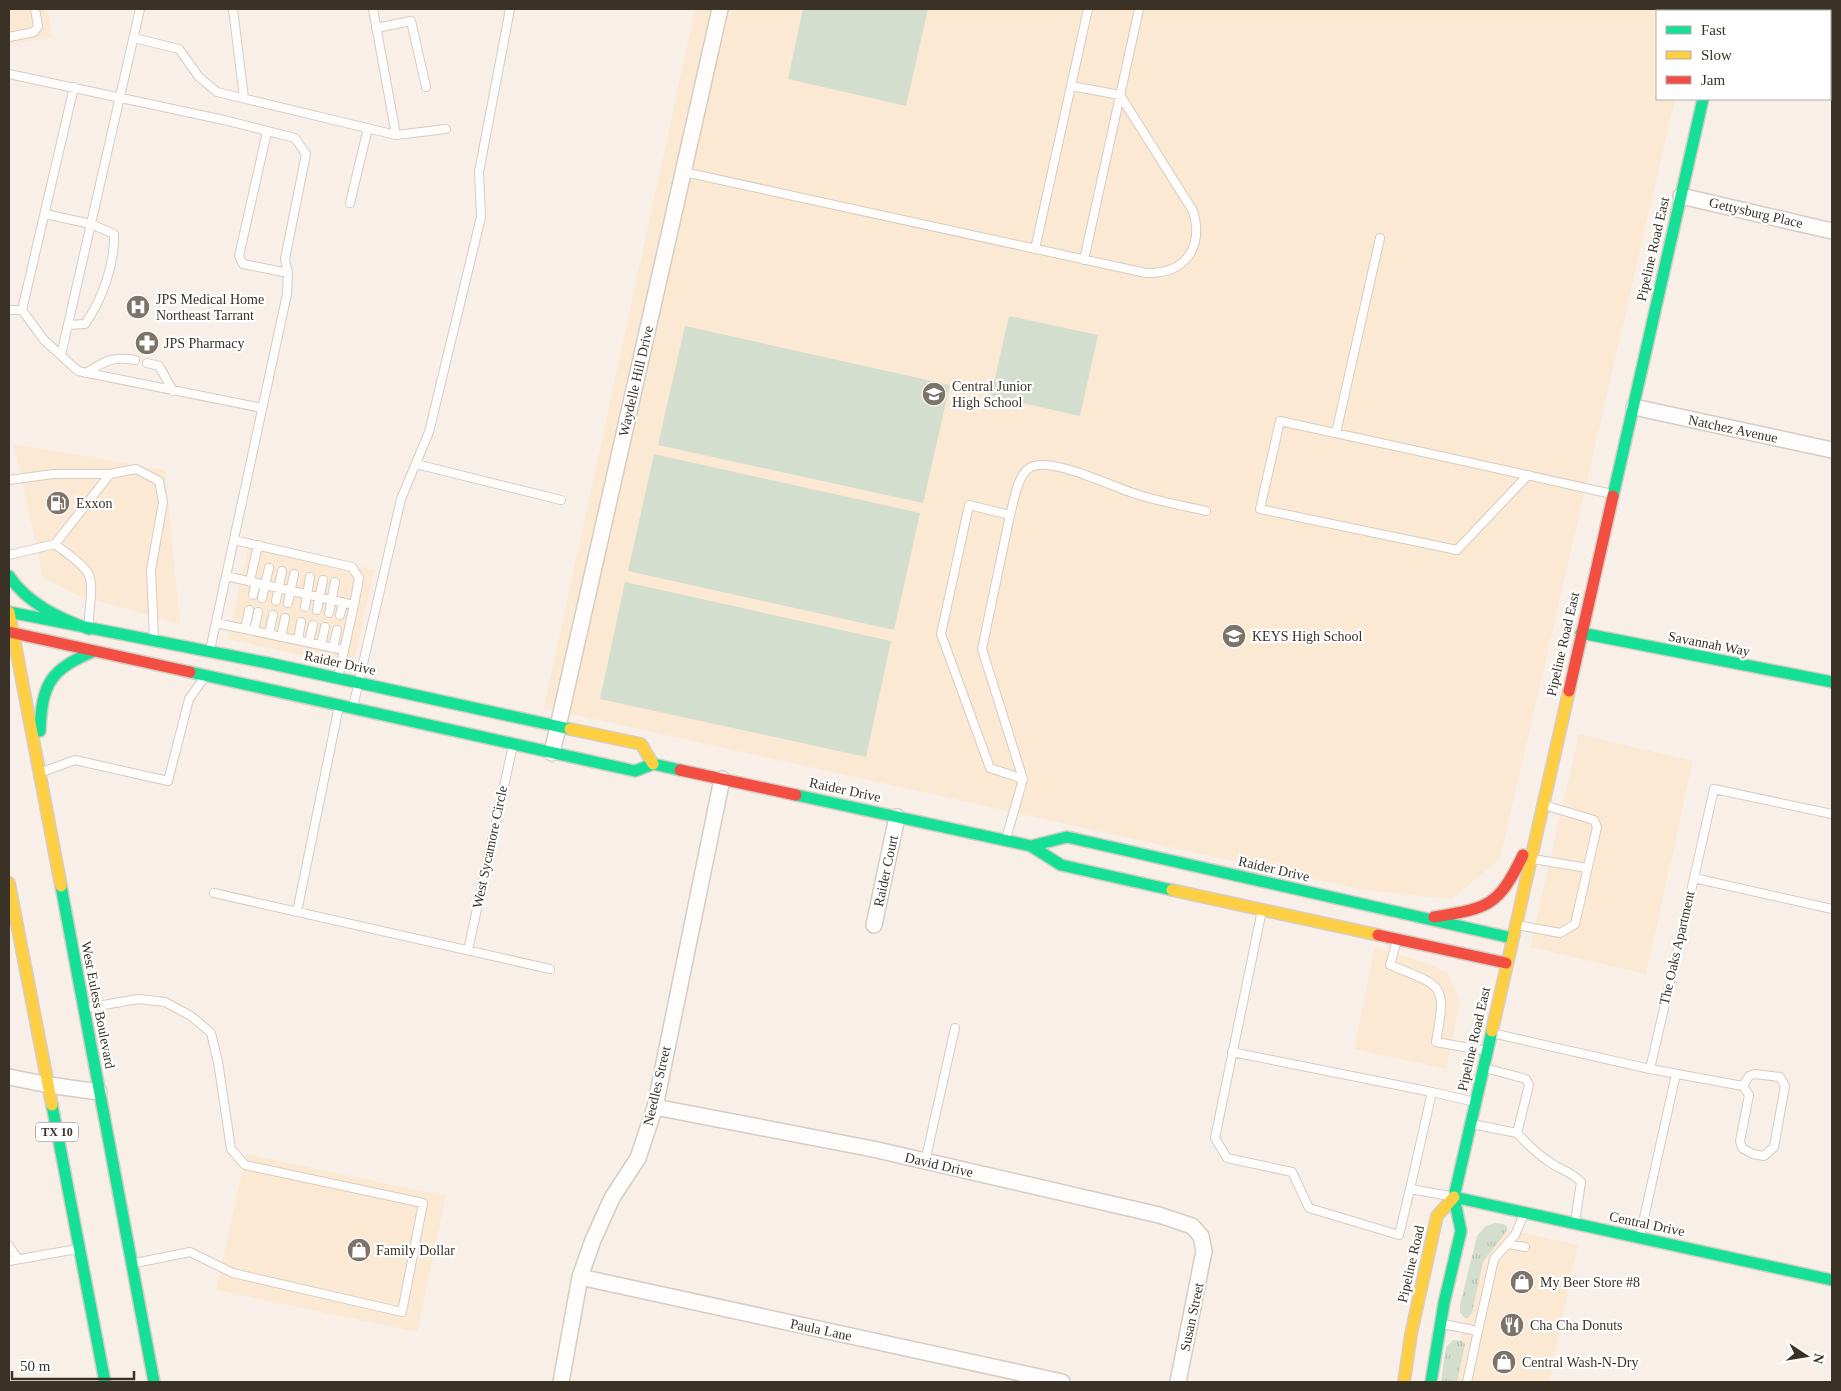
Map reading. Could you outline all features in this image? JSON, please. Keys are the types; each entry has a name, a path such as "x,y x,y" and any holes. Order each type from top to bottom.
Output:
{"main road":[{"name":"Pipeline Road East","path":"1454,1197 1536,828 1634,407 1703,100"},
{"path":"9,576 33,601 69,622 89,629"},
{"name":"Raider Drive","path":"9,612 359,682 641,744 653,764"},
{"name":"West Euless Boulevard","path":"9,612 11,633 154,1382"},
{"name":"Savannah Way","path":"1581,632 1668,652 1832,682"},
{"name":"Raider Drive","path":"11,633 635,771 653,764 1031,846 1061,866 1262,910 1334,912 1425,919 1512,938"},
{"path":"39,773 40,706 46,687 51,676 66,663 94,651"},
{"path":"205,676 210,652"},
{"path":"1425,919 1480,908 1495,898 1515,872 1536,828"},
{"name":"Raider Drive","path":"1031,846 1067,837 1334,912 1397,940 1506,963"},
{"name":"TX 10","path":"9,883 104,1382"},
{"path":"1431,1382 1461,1231 1454,1197"},
{"name":"Central Drive","path":"1454,1197 1832,1280"},
{"name":"Pipeline Road","path":"1404,1382 1410,1334 1437,1216 1454,1197"}],"street":[{"name":"Waydelle Hill Drive","path":"552,753 720,9"},
{"name":"Gettysburg Place","path":"1681,196 1832,231"},
{"name":"Natchez Avenue","path":"1634,407 1832,450"},
{"name":"Needles Street","path":"561,1382 580,1277 593,1240 612,1198 638,1158 655,1107 722,779"},
{"name":"Raider Court","path":"874,925 897,817"},
{"path":"9,1076 48,1086 99,1092"},
{"name":"David Drive","path":"655,1107 926,1162 1159,1215 1192,1226 1201,1236 1204,1251"},
{"name":"Susan Street","path":"1178,1382 1204,1251"},
{"name":"Paula Lane","path":"580,1277 1062,1382"}],"lane":[{"path":"9,37 34,32 38,26 35,9"},
{"path":"61,355 121,99 140,9"},
{"path":"373,9 396,135"},
{"path":"353,709 401,499 429,432 481,217 478,198 479,172 510,9"},
{"path":"1035,249 1088,9"},
{"path":"1084,260 1139,9"},
{"path":"234,10 244,98"},
{"path":"376,28 411,21 426,87"},
{"path":"134,38 179,49 199,77 217,92 396,135 446,129"},
{"path":"9,74 224,120 295,138 306,154 285,259 288,273 287,294 210,652"},
{"path":"684,172 1146,274 1160,274 1173,270 1184,262 1192,251 1197,238 1197,224 1193,211 1120,95 1071,86"},
{"path":"74,88 22,310 44,340 78,371 262,408"},
{"path":"350,203 368,128"},
{"path":"267,132 239,256 243,264 288,273"},
{"path":"45,214 92,224 114,234 115,248 93,313 85,324 68,325"},
{"path":"1336,433 1380,238"},
{"path":"9,310 22,310"},
{"path":"86,373 106,361 119,357 134,360"},
{"path":"146,363 159,366 173,391"},
{"path":"1528,475 1457,550 1260,509 1280,420 1614,494"},
{"path":"416,464 561,500"},
{"path":"1006,841 1023,780 982,650 1010,516 1024,474 1031,467 1042,465 1062,468 1140,496 1206,511"},
{"path":"9,480 53,474 110,474 136,469 159,481 163,502 150,570 154,640"},
{"path":"9,555 56,544 110,474"},
{"path":"1010,516 969,505 941,634 990,768 1023,780"},
{"path":"234,540 338,566 352,566 359,578 338,678"},
{"path":"56,544 88,574 91,587 89,629"},
{"path":"253,596 258,545"},
{"path":"262,598 269,568"},
{"path":"276,601 282,571"},
{"path":"288,603 294,574"},
{"path":"226,576 354,605"},
{"path":"305,607 310,577"},
{"path":"317,610 323,580"},
{"path":"329,613 335,582"},
{"path":"340,615 343,603"},
{"path":"245,629 250,610"},
{"path":"254,631 258,612"},
{"path":"269,634 273,616"},
{"path":"281,637 285,618"},
{"path":"298,640 301,622"},
{"path":"216,623 344,650"},
{"path":"310,642 313,624"},
{"path":"321,645 325,627"},
{"path":"333,648 337,630"},
{"path":"39,773 74,760 168,780 189,699 205,676"},
{"path":"297,912 339,706"},
{"name":"West Sycamore Circle","path":"468,950 513,744"},
{"path":"1694,878 1714,789 1832,814"},
{"path":"1515,924 1560,933 1575,924 1598,826 1594,820 1542,805"},
{"path":"1530,858 1588,868"},
{"name":"The Oaks Apartment","path":"1650,1069 1694,878 1832,909"},
{"path":"214,893 550,969"},
{"path":"1262,910 1215,1138 1227,1158 1292,1172 1309,1208 1399,1235 1432,1092"},
{"path":"1397,940 1390,964 1434,984 1442,997 1436,1042 1487,1052"},
{"path":"84,1008 138,999 165,1002 191,1016 211,1034 218,1062 231,1149 245,1165 423,1204 402,1312 233,1273 190,1252 132,1264"},
{"path":"926,1162 955,1028"},
{"path":"1491,1033 1650,1069 1743,1086 1749,1095 1740,1141 1742,1148 1753,1154 1764,1156 1774,1148 1785,1086 1780,1076 1755,1074 1749,1076 1743,1086"},
{"path":"1232,1052 1475,1102"},
{"path":"1483,1067 1526,1079 1528,1085 1517,1133"},
{"path":"1639,1238 1676,1074"},
{"path":"1470,1123 1517,1133 1529,1146 1552,1164 1575,1175 1581,1182 1575,1224"},
{"path":"1410,1189 1454,1197"},
{"path":"1466,1382 1492,1263 1517,1231 1525,1212"},
{"path":"1508,1244 1524,1247"},
{"path":"9,1246 18,1259"},
{"path":"9,1261 79,1249"},
{"path":"1441,1324 1478,1331"}],"shaded area":[{"path":"9,9 47,9 52,37 9,45"},
{"name":"Central Junior High School","path":"695,9 1696,9 1656,10 1656,100 1675,100 1500,859 1452,899 1363,890 544,708"},
{"path":"14,444 165,470 180,624 77,595 43,578"},
{"path":"250,540 374,570 353,667 228,639"},
{"path":"1579,734 1693,761 1646,974 1530,947"},
{"path":"1375,947 1429,964 1448,973 1460,1002 1446,1069 1354,1049"},
{"path":"246,1154 446,1196 417,1332 216,1290"},
{"path":"1501,1228 1578,1245 1549,1382 1451,1382 1478,1258"}],"green space":[{"path":"803,9 928,9 906,106 788,79"},
{"path":"1009,316 1098,335 1080,416 991,396"},
{"path":"685,326 950,385 923,503 658,445"},
{"path":"654,454 920,513 894,630 628,571"},
{"path":"625,582 891,641 866,757 600,699"},
{"path":"1495,1223 1504,1224 1507,1227 1506,1232 1483,1262 1472,1313 1468,1318 1465,1318 1460,1312 1460,1305 1477,1236 1486,1226"},
{"path":"1453,1340 1462,1341 1465,1344 1457,1382 1441,1382 1446,1347"}],"traffic: fast":[{"path":"1613,496 1703,100"},
{"path":"9,576 25,595 45,609 89,629"},
{"path":"9,612 268,663 570,729"},
{"path":"1581,633 1832,682"},
{"path":"40,731 43,701 51,680 67,665 94,651"},
{"path":"190,672 635,771 653,764 680,770"},
{"path":"796,795 1031,846 1061,865 1172,890"},
{"path":"1031,846 1067,837 1512,938"},
{"path":"61,886 154,1382"},
{"path":"1431,1382 1444,1303 1461,1231 1454,1197 1492,1031"},
{"path":"52,1105 105,1382"},
{"path":"1454,1197 1832,1280"}],"traffic: slow":[{"path":"9,612 61,886"},
{"path":"1492,1031 1569,691"},
{"path":"570,729 641,744 653,764"},
{"path":"9,883 52,1105"},
{"path":"1172,890 1378,935"},
{"path":"1404,1382 1411,1334 1437,1216 1454,1197"}],"traffic: jam":[{"path":"1569,691 1613,496"},
{"path":"9,632 190,672"},
{"path":"680,770 796,795"},
{"path":"1434,917 1467,911 1489,902 1506,885 1523,855"},
{"path":"1378,935 1506,963"}],"place":[{"name":"JPS Medical Home Northeast Tarrant","path":"138,307"},
{"name":"JPS Pharmacy","path":"147,343"},
{"name":"Central Junior High School","path":"934,394"},
{"name":"Exxon","path":"58,503"},
{"name":"KEYS High School","path":"1234,636"},
{"name":"Family Dollar","path":"359,1250"},
{"name":"My Beer Store #8","path":"1522,1282"},
{"name":"Cha Cha Donuts","path":"1512,1325"},
{"name":"Central Wash-N-Dry","path":"1504,1362"}]}
